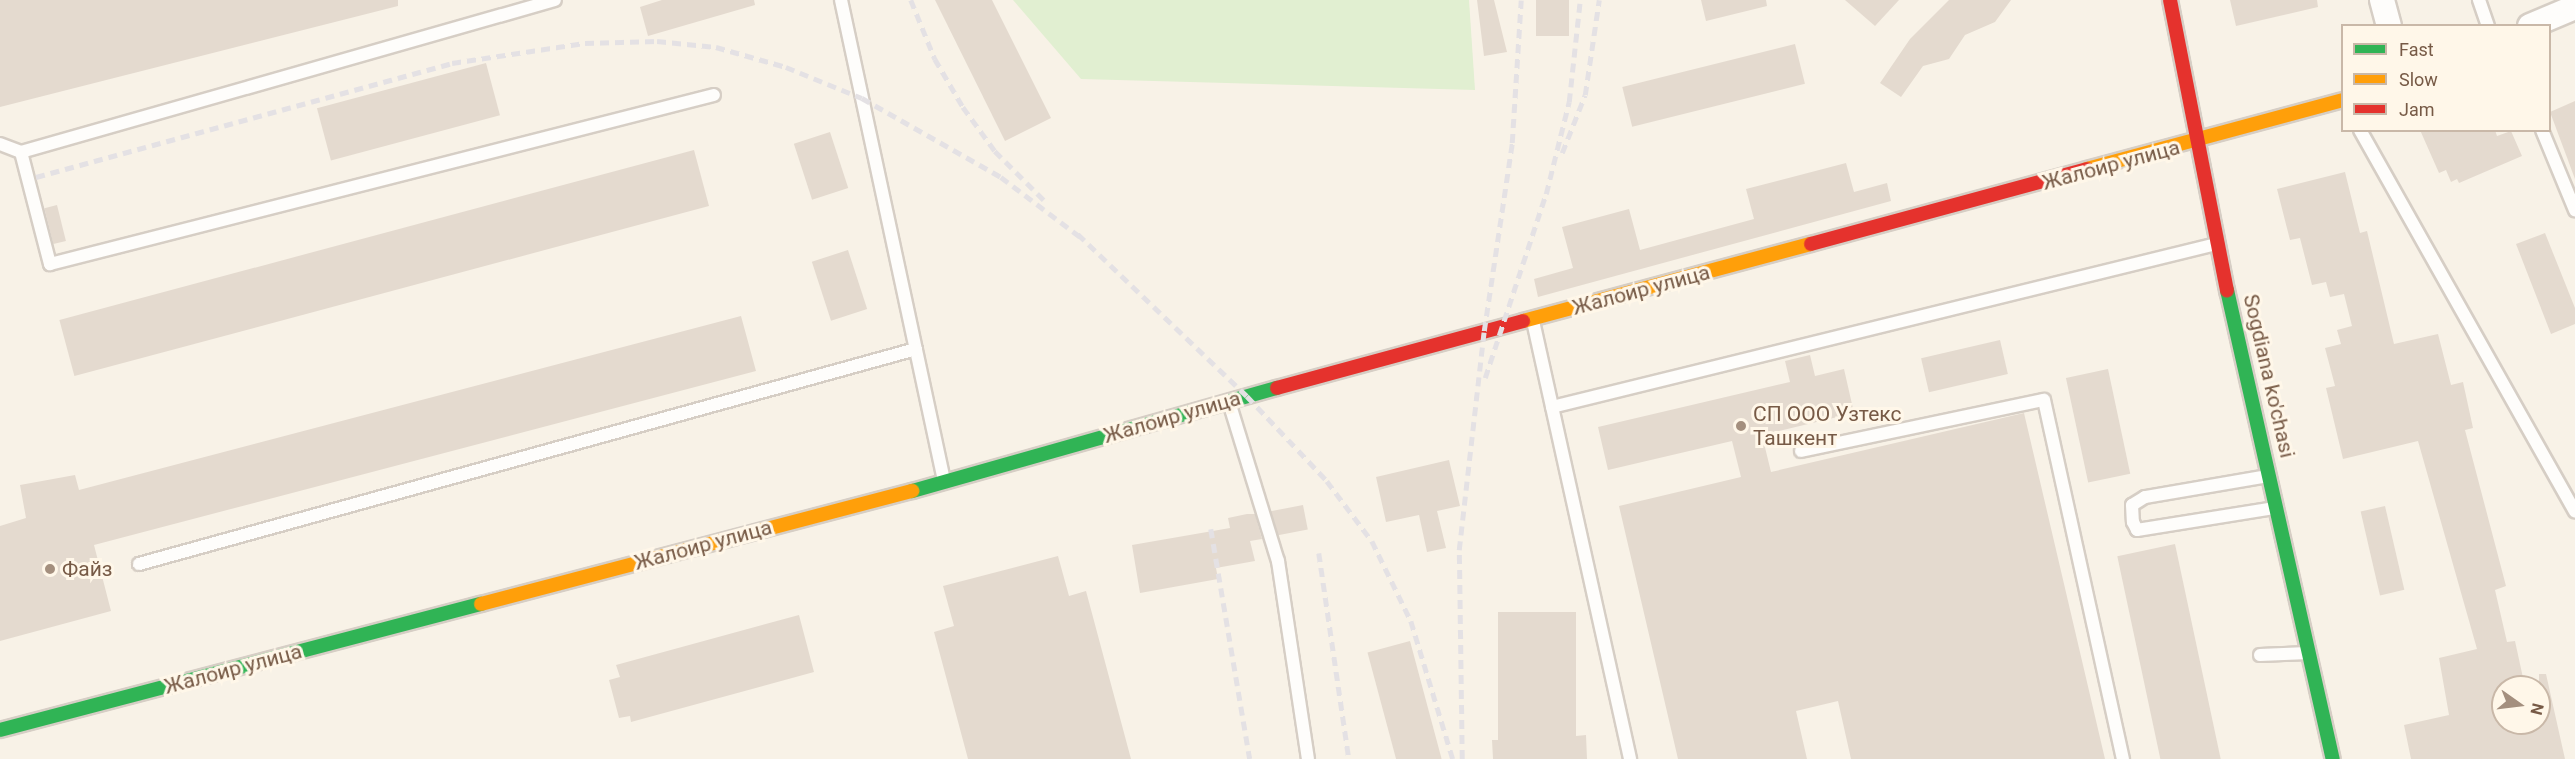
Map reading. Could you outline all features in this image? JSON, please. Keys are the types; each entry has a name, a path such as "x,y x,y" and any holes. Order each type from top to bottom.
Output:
{"street":[{"name":"Sogdiana ko'chasi","path":"2170,0 2217,243 2333,759"},
{"path":"2382,0 2388,24"},
{"path":"2535,24 2575,7"},
{"name":"Жалоир улица","path":"0,729 945,482 1228,401 2196,142 2341,101"}],"lane":[{"path":"0,144 21,152 555,0"},
{"path":"841,0 945,482"},
{"path":"2479,0 2487,24"},
{"path":"21,152 50,264 714,95"},
{"path":"2361,132 2575,512"},
{"path":"2543,132 2575,210"},
{"path":"1552,407 2217,243"},
{"path":"1533,319 1630,759"},
{"path":"139,564 916,349"},
{"path":"1801,451 2043,400 2123,759"},
{"path":"1228,401 1278,561 1308,759"},
{"path":"2270,476 2145,497 2132,505 2133,522 2136,530 2276,508"},
{"path":"2260,655 2309,653"}],"green space":[{"path":"1013,0 1469,0 1475,90 1081,79"}],"building":[{"path":"0,0 398,0 398,6 0,107"},
{"path":"662,0 754,0 755,5 648,36 640,7"},
{"path":"935,0 992,0 1051,118 1005,141"},
{"path":"1477,0 1494,0 1507,52 1484,56"},
{"path":"1536,0 1569,0 1569,36 1536,36"},
{"path":"1701,0 1766,0 1767,6 1706,21"},
{"path":"1845,0 1899,0 1875,26"},
{"path":"1949,0 2011,0 1995,22 1965,35 1949,59 1923,66 1901,97 1880,83 1910,39"},
{"path":"2230,0 2317,0 2318,7 2236,26"},
{"path":"1795,44 1805,84 1632,127 1622,87"},
{"path":"486,63 500,115 331,160 317,108"},
{"path":"2575,101 2575,179 2551,115 2551,112"},
{"path":"830,132 848,188 812,200 794,144"},
{"path":"2421,132 2496,132 2497,136 2511,132 2522,156 2459,183 2457,179 2451,182 2446,170 2439,173"},
{"path":"694,150 709,206 74,376 59,320"},
{"path":"1846,163 1854,192 1887,183 1891,201 1538,297 1534,279 1573,268 1562,227 1629,209 1640,250 1754,219 1746,189"},
{"path":"2345,172 2360,233 2367,231 2394,344 2438,334 2451,385 2463,382 2473,428 2465,430 2506,586 2495,590 2507,642 2515,641 2522,675 2491,675 2491,735 2551,735 2551,696 2565,759 2411,759 2404,725 2449,715 2439,658 2477,649 2418,441 2343,459 2326,388 2335,386 2325,348 2341,344 2337,330 2352,326 2344,294 2330,297 2326,282 2312,285 2300,238 2290,240 2277,189"},
{"path":"57,205 66,241 53,244 44,208"},
{"path":"2545,233 2575,308 2575,324 2551,334 2516,244"},
{"path":"848,250 867,309 831,321 812,262"},
{"path":"741,316 756,371 94,545 111,611 0,641 0,526 26,518 20,485 75,475 79,490"},
{"path":"2000,340 2008,374 1929,392 1921,358"},
{"path":"1810,355 1815,376 1844,369 1854,413 1762,435 1771,472 2024,413 2105,759 1851,759 1838,701 1796,711 1807,759 1678,759 1619,506 1741,477 1732,441 1608,470 1598,427 1790,382 1785,361"},
{"path":"2108,369 2130,474 2088,483 2066,378"},
{"path":"1449,460 1460,506 1437,511 1446,548 1427,552 1419,515 1386,522 1376,477"},
{"path":"1303,505 1308,530 1275,536 1271,511"},
{"path":"2385,506 2404,590 2380,595 2361,512"},
{"path":"1255,514 1262,539 1250,541 1255,561 1216,568 1218,579 1140,593 1132,545 1230,528 1228,518"},
{"path":"2175,544 2221,759 2160,759 2117,556"},
{"path":"1058,556 1069,596 1086,591 1131,759 968,759 934,632 954,626 943,586"},
{"path":"1498,612 1576,612 1576,736 1586,735 1587,759 1493,759 1492,740 1498,740"},
{"path":"799,615 814,672 631,722 630,716 619,718 609,680 620,677 616,665"},
{"path":"1410,641 1442,759 1396,759 1367,652"}],"railway":[{"path":"911,0 935,59 963,107 995,151 1048,204"},
{"path":"1462,759 1459,550 1484,331 1512,143 1521,0"},
{"path":"1485,378 1546,194 1569,102 1580,0"},
{"path":"1562,153 1585,95 1599,0"},
{"path":"36,177 452,63 585,43 657,41 716,47 786,67 862,98 1001,177 1083,239"},
{"path":"1078,234 1247,396 1327,481 1372,541 1411,621 1453,759"},
{"path":"1211,529 1250,759"},
{"path":"1319,553 1349,759"}],"traffic: fast":[{"path":"2227,290 2333,759"},
{"path":"912,491 1277,388"},
{"path":"0,730 481,604"}],"traffic: slow":[{"path":"2087,169 2341,100"},
{"path":"1523,321 1811,244"},
{"path":"481,604 912,491"}],"traffic: jam":[{"path":"2170,0 2227,290"},
{"path":"1811,244 2087,169"},
{"path":"1277,388 1523,321"}],"place":[{"name":"СП ООО Узтекс Ташкент","path":"1741,426"},
{"name":"Файз","path":"50,569"}]}
